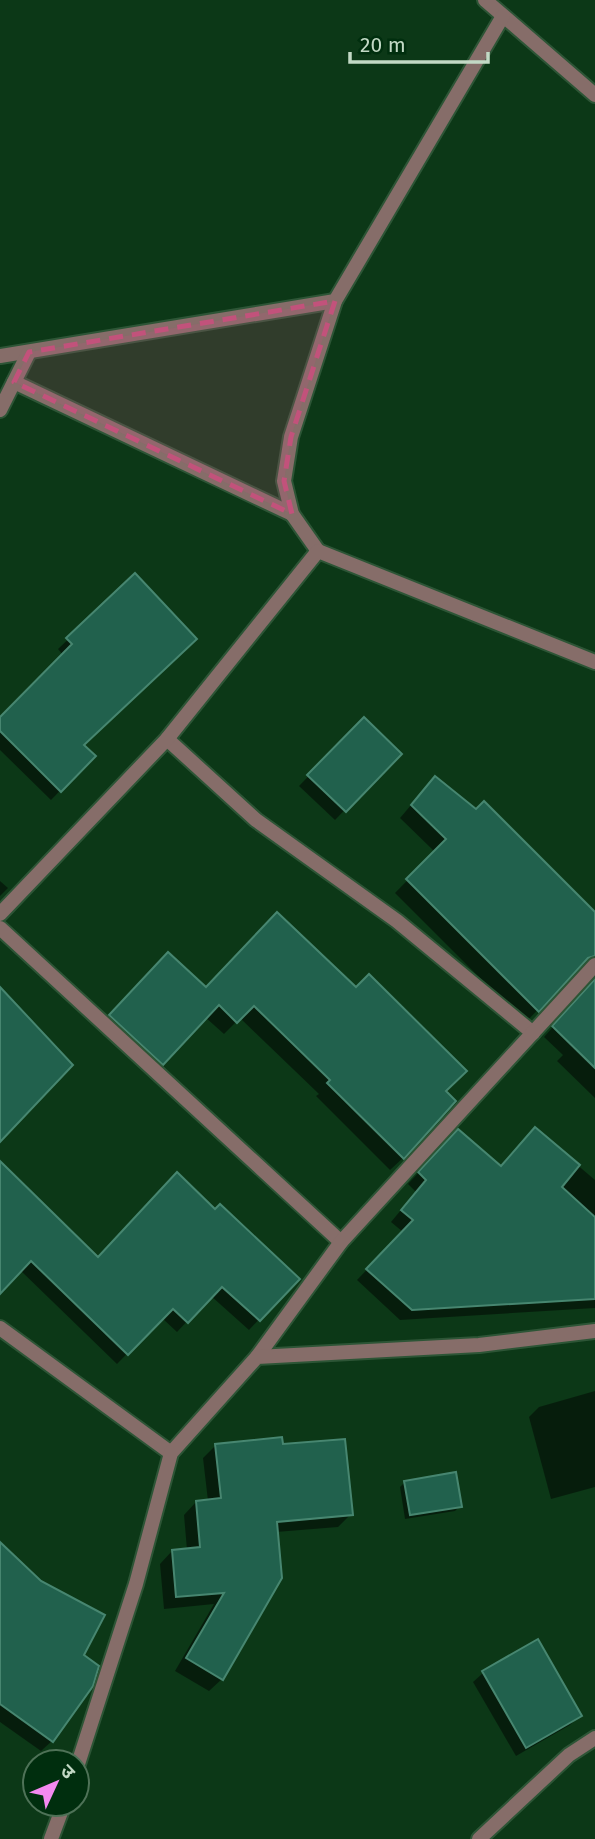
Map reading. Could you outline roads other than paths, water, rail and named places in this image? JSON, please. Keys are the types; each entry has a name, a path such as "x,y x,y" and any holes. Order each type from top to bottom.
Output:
{"street":[{"path":"485,0 595,95"},
{"path":"503,16 335,301 290,437 284,481 292,514 318,551 595,663"},
{"path":"0,356 335,301"},
{"path":"0,410 29,352"},
{"path":"14,382 292,514"},
{"path":"0,914 167,740 318,551"},
{"path":"167,740 256,820 397,921 533,1033"},
{"path":"0,928 341,1242"},
{"path":"83,1748 136,1584 171,1453 257,1357 341,1242 595,965"},
{"path":"0,1328 171,1453"},
{"path":"257,1357 479,1345 595,1331"},
{"path":"479,1839 569,1755 595,1738"},
{"path":"51,1839 59,1818"}]}
